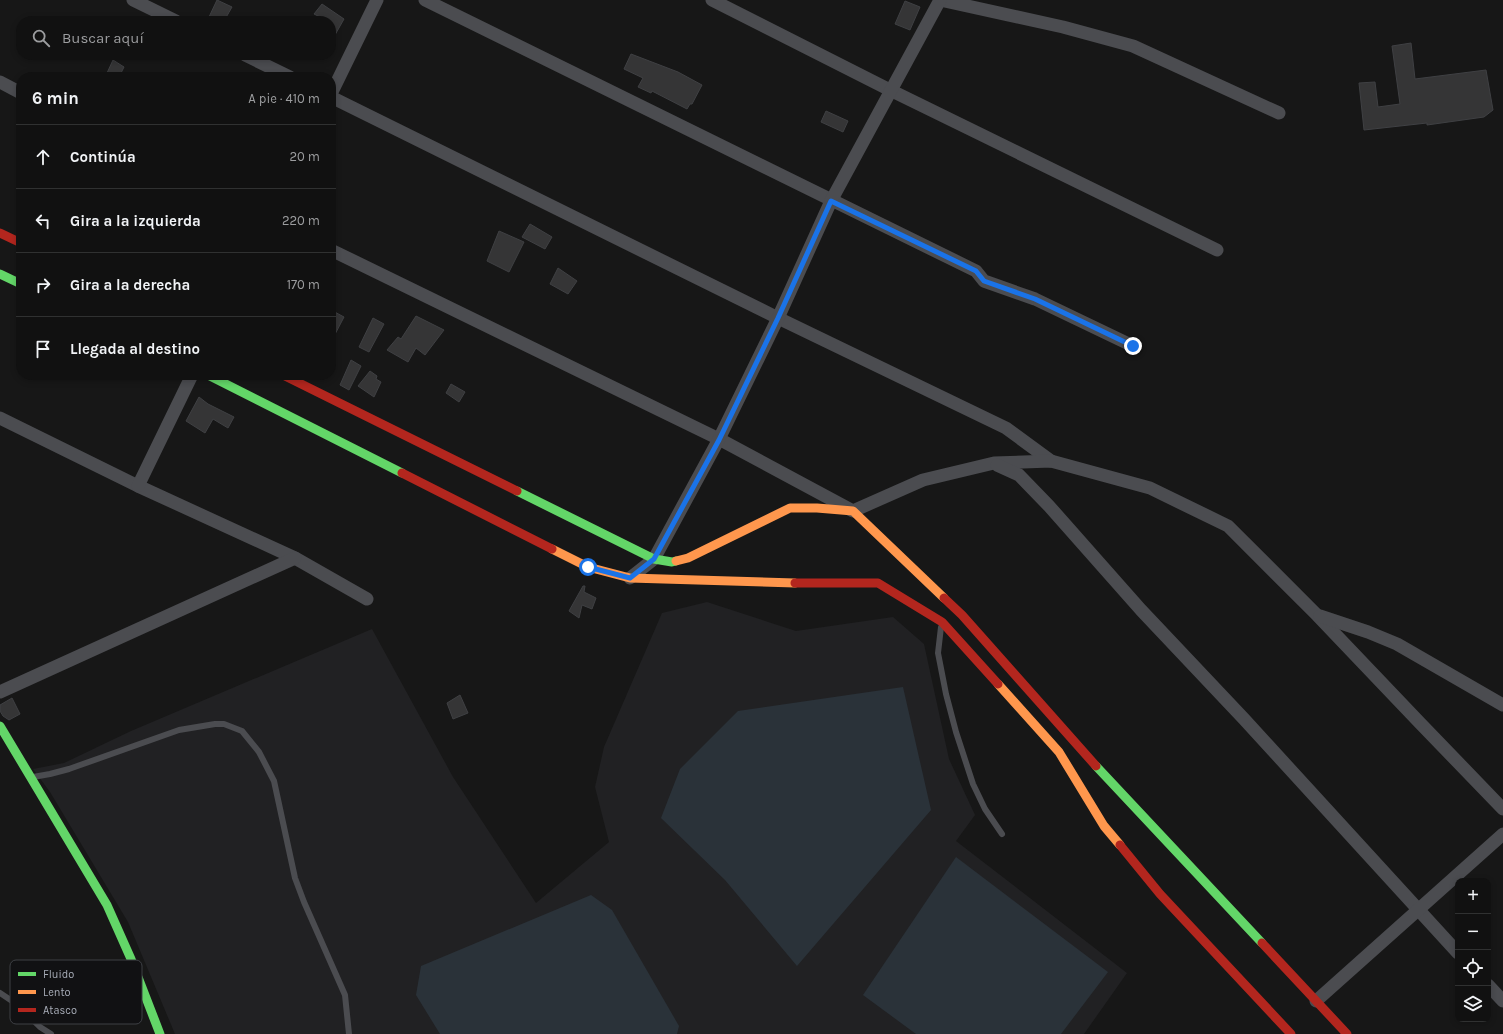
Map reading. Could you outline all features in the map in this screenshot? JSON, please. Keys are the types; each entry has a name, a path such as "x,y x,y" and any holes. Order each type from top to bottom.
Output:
{"street":[{"path":"133,0 166,16"},
{"path":"336,84 377,0"},
{"path":"425,0 976,271 984,281 1035,299 1133,346"},
{"path":"712,0 890,90 1217,250"},
{"path":"630,578 654,559 719,440 778,318 831,201 940,0 1063,27 1133,46 1279,113"},
{"path":"255,60 280,72"},
{"path":"0,82 16,90"},
{"path":"336,99 778,318 1006,428 1051,461"},
{"path":"0,233 16,241"},
{"path":"336,252 719,440 852,511 962,615 1100,770 1347,1034"},
{"path":"0,274 16,282"},
{"path":"138,486 190,380"},
{"path":"218,380 588,567 630,578 772,583 878,583 942,622 1059,752 1104,826 1160,894 1291,1034"},
{"path":"293,380 654,559 672,562 688,558 790,508 817,508 852,511 923,480 994,463 1051,461 1150,488 1228,526 1317,615 1503,809"},
{"path":"0,418 138,486 295,558 368,599"},
{"path":"994,463 1019,475 1034,490 1141,610 1244,719 1455,950"},
{"path":"0,692 295,558"},
{"path":"1317,615 1368,632 1397,644 1500,701"},
{"path":"0,726 106,906 132,960"},
{"path":"1316,1001 1503,834"},
{"path":"142,986 160,1034"},
{"path":"1489,986 1503,1001"}],"lane":[{"path":"942,622 938,653 946,694 956,732 973,784 985,809 1002,834"},
{"path":"29,777 50,774 70,768 179,730 224,724 242,731 259,752 274,781 295,878 345,995 349,1034"},
{"path":"0,993 10,1000"},
{"path":"37,1024 51,1034"}],"shaded area":[{"path":"707,602 796,631 893,617 924,644 949,759 975,815 956,841 1127,973 1084,1034 175,1034 128,922 50,792 33,769 64,763 131,731 372,629 453,777 536,903 609,842 595,787 604,747 662,613"},
{"path":"903,687 931,810 797,966 725,880 661,818 680,769 738,711"},
{"path":"956,857 1108,972 1061,1034 916,1034 863,995"},
{"path":"591,895 612,910 679,1026 677,1034 440,1034 416,995 421,966"}],"building":[{"path":"217,0 232,7 227,16 209,16"},
{"path":"905,1 920,7 910,30 895,24"},
{"path":"322,4 344,19 336,33 336,16 318,16 314,14"},
{"path":"1411,43 1415,79 1486,70 1493,110 1484,117 1427,125 1427,123 1364,130 1359,83 1375,82 1378,107 1400,104 1392,46"},
{"path":"631,54 678,72 702,85 692,104 690,104 687,109 652,91 651,93 638,87 643,78 624,69"},
{"path":"113,60 124,67 122,72 107,72"},
{"path":"826,111 848,121 843,132 821,122"},
{"path":"530,224 552,237 545,249 522,237"},
{"path":"499,231 524,242 509,272 487,261"},
{"path":"558,268 577,281 568,294 550,284"},
{"path":"336,313 344,317 336,332"},
{"path":"416,316 444,330 425,355 416,348 408,362 387,350 398,337 401,339"},
{"path":"373,318 384,324 369,352 359,347"},
{"path":"351,360 361,366 349,390 340,385"},
{"path":"370,371 377,376 376,379 381,382 374,397 358,386"},
{"path":"451,384 465,392 459,402 446,393"},
{"path":"199,397 208,404 234,417 228,428 213,419 205,433 186,421"},
{"path":"583,586 585,586 584,592 596,598 592,609 582,605 579,618 569,611"},
{"path":"460,695 468,713 453,719 447,703"},
{"path":"12,698 20,714 9,720 3,716 0,711 0,705"}],"traffic: fast":[{"path":"0,274 16,282"},
{"path":"218,380 402,473"},
{"path":"517,491 654,559 672,562 676,561"},
{"path":"0,726 107,905 131,960"},
{"path":"1096,766 1262,943"},
{"path":"142,987 160,1034"}],"traffic: slow":[{"path":"676,561 688,558 790,508 817,508 853,511 944,598"},
{"path":"552,549 588,567 630,578 795,583"},
{"path":"998,684 1059,752 1104,826 1120,845"}],"traffic: jam":[{"path":"0,233 16,241"},
{"path":"293,380 517,491"},
{"path":"402,473 552,549"},
{"path":"795,583 878,583 942,622 998,684"},
{"path":"944,598 962,615 1096,766"},
{"path":"1120,845 1160,894 1291,1034"},
{"path":"1262,943 1347,1034"}],"route":[{"path":"588,567 630,578 654,559 719,440 778,318 831,201 976,271 984,281 1035,299 1133,346"}]}
